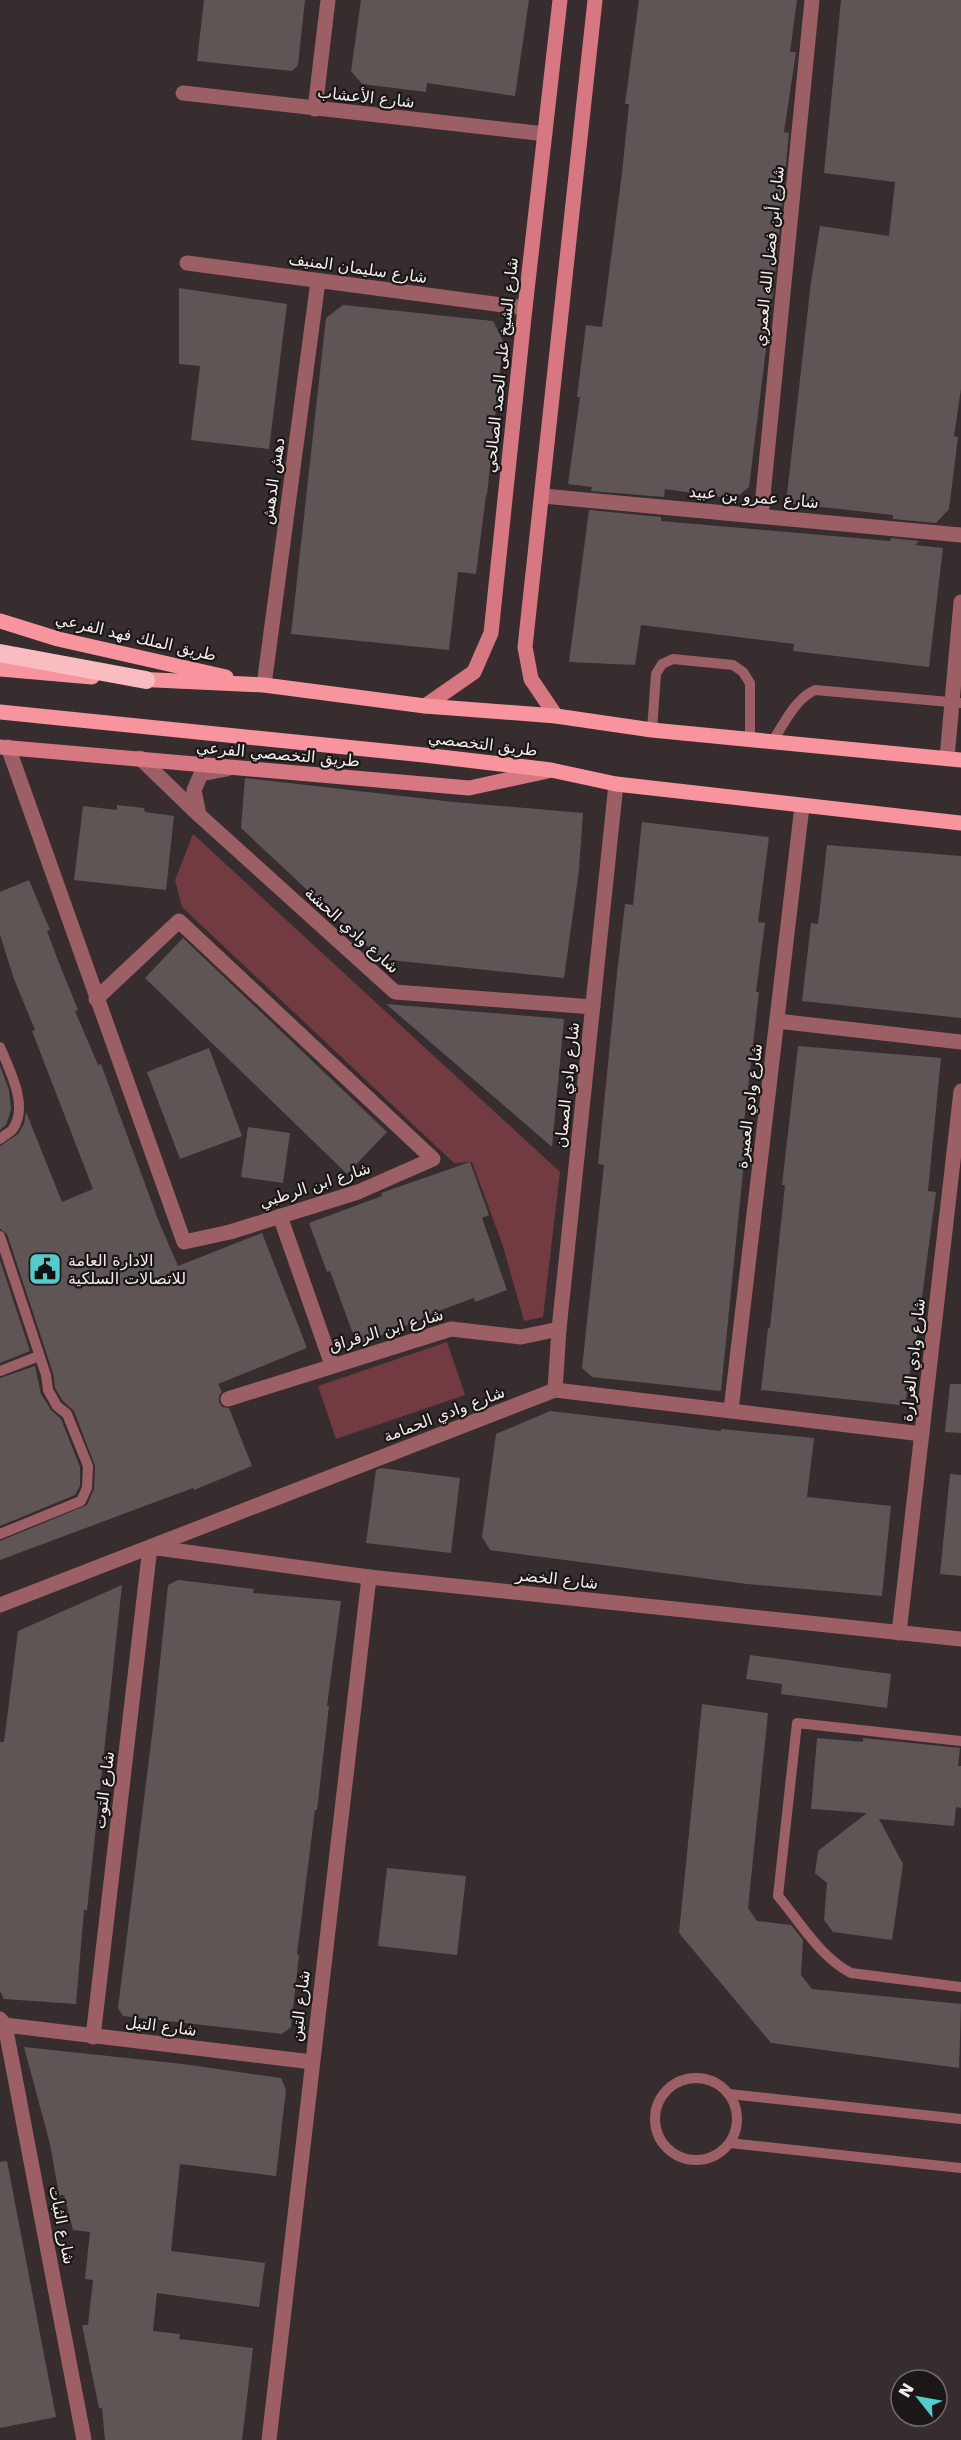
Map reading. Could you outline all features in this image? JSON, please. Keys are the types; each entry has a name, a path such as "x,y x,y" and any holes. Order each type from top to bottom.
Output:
{"highway":[{"path":"0,653 146,680"}],"main road":[{"name":"طريق الملك فهد الفرعي","path":"0,621 58,639 264,685"},
{"name":"طريق التخصصي","path":"0,669 48,675 264,685 425,706 556,716 652,730 954,759"},
{"name":"طريق التخصصي","path":"0,712 424,755 551,770 616,784 961,823"}],"street":[{"path":"315,109 328,0"},
{"name":"شارع الشيخ على الحمد الصالحي","path":"425,706 474,672 491,633 560,0"},
{"path":"556,716 531,679 525,648 595,0"},
{"name":"شارع أبن فضل الله العمري","path":"761,516 812,0"},
{"name":"شارع الأعشاب","path":"183,93 545,134"},
{"name":"شارع سليمان المنيف","path":"187,263 525,308"},
{"name":"دهش الدهش","path":"264,685 318,281"},
{"name":"شارع عمرو بن عبيد","path":"543,496 961,535"},
{"path":"954,759 961,602"},
{"name":"طريق التخصصي الفرعي","path":"4,747 469,788 551,770"},
{"name":"شارع ابن الرطبي","path":"4,747 184,1242 230,1232 358,1192 433,1159 179,921 96,999"},
{"name":"شارع وادي الحشة","path":"140,759 198,815 394,992 593,1007"},
{"path":"198,815 194,790 201,774 232,768"},
{"name":"شارع وادي الصمان","path":"555,1390 559,1329 616,784"},
{"name":"شارع وادي العميرة","path":"731,1410 802,806"},
{"path":"777,1021 961,1042"},
{"name":"شارع وادي الغرارة","path":"899,1633 961,1091"},
{"path":"280,1216 332,1365"},
{"name":"شارع ابن الرقراق","path":"228,1399 451,1329 521,1337 559,1329"},
{"name":"شارع وادي الحمامة","path":"0,1605 555,1390 922,1434"},
{"name":"شارع الخضر","path":"150,1547 369,1577 961,1639"},
{"name":"شارع التوت","path":"93,2037 150,1547"},
{"name":"شارع التين","path":"269,2440 369,1577"},
{"name":"شارع التيل","path":"3,2022 93,2037 312,2062"},
{"name":"شارع الثبات","path":"3,2022 84,2440"}],"lane":[{"path":"652,730 656,674 662,664 673,659 734,665 743,672 750,683 750,740"},
{"path":"772,742 806,694 815,690 957,702"},
{"path":"0,1047 20,1095 17,1118 12,1130 0,1138"},
{"path":"0,1236 48,1390 57,1406 67,1414 88,1466 87,1488 81,1501 74,1506 0,1534"},
{"path":"0,1371 39,1356"},
{"path":"961,1742 797,1723 778,1896 828,1957 852,1973 961,1987"},
{"path":"699,2078 716,2082 729,2094 736,2109 737,2126 730,2143 718,2154 701,2160 684,2159 669,2151 658,2137 654,2121 657,2103 667,2089 682,2080 699,2078"},
{"path":"729,2094 961,2119"},
{"path":"730,2143 961,2169"}],"shaded area":[{"path":"193,834 560,1172 543,1317 524,1321 503,1246 472,1162 454,1163 182,907 175,880"},
{"path":"447,1342 465,1395 336,1439 318,1386"}],"building":[{"path":"204,0 305,0 298,65 292,71 197,61"},
{"path":"361,0 529,0 515,96 427,83 426,92 362,84 351,71"},
{"path":"639,0 797,0 790,52 796,52 784,132 789,133 775,276 749,487 735,499 665,489 664,497 591,491 592,487 568,484 580,397 577,397 586,325 602,327 622,173 629,104 625,104"},
{"path":"841,0 961,0 961,389 954,436 958,437 949,509 936,523 893,519 893,515 786,503 811,282 820,226 889,236 895,182 824,173"},
{"path":"179,288 287,304 269,449 191,440 200,366 179,364"},
{"path":"343,305 493,321 503,341 487,495 476,574 458,572 449,650 291,634 326,318"},
{"path":"589,510 661,517 661,521 890,541 891,538 919,541 915,545 943,548 929,667 793,651 794,644 641,625 635,665 569,662"},
{"path":"245,778 454,802 583,813 579,870 564,978 381,959 241,828"},
{"path":"117,805 144,808 145,812 174,816 166,890 74,880 83,806 117,810"},
{"path":"642,822 769,837 758,922 765,923 744,1122 748,1122 721,1391 592,1377 582,1368 604,1165 598,1164 617,973 625,904 633,905"},
{"path":"827,845 961,856 961,1018 802,1001 811,923 818,924"},
{"path":"29,880 50,930 47,931 78,1010 75,1011 98,1065 101,1064 159,1222 178,1266 262,1233 307,1348 218,1384 222,1392 219,1402 222,1407 229,1408 252,1466 194,1490 193,1488 0,1560 0,1541 87,1505 94,1489 95,1466 74,1411 63,1401 55,1388 53,1373 7,1234 0,1229 0,1146 18,1134 24,1124 26,1112 62,1202 93,1189 32,1031 35,1030 14,979 0,935 0,892"},
{"path":"183,938 387,1132 347,1174 145,978"},
{"path":"386,1004 564,1019 552,1147"},
{"path":"798,1046 941,1058 928,1191 936,1192 916,1342 914,1341 906,1399 899,1405 761,1390 768,1328 770,1328 785,1185 782,1185"},
{"path":"209,1048 242,1136 180,1159 147,1072"},
{"path":"0,1066 9,1090 11,1110 6,1125 0,1130"},
{"path":"248,1127 290,1133 283,1183 241,1177"},
{"path":"470,1162 489,1215 482,1218 507,1290 475,1302 474,1298 422,1317 423,1319 357,1345 330,1271 327,1272 309,1223 382,1196 381,1193"},
{"path":"0,1260 30,1351 0,1363"},
{"path":"35,1366 41,1394 51,1410 61,1419 80,1467 80,1486 75,1495 0,1526 0,1378"},
{"path":"950,1384 961,1384 961,1433 945,1432"},
{"path":"550,1411 721,1431 721,1429 814,1438 807,1497 891,1506 882,1596 747,1584 490,1550 482,1537 496,1434"},
{"path":"381,1468 460,1478 451,1553 366,1543 376,1470"},
{"path":"950,1474 961,1475 961,1576 940,1574"},
{"path":"178,1580 254,1589 253,1593 341,1601 327,1706 329,1706 317,1810 315,1810 297,1954 299,1955 291,2027 282,2034 123,2016 118,2008 154,1719 168,1585"},
{"path":"122,1585 87,1910 84,1910 76,2004 4,1999 0,1991 0,1742 4,1742 18,1631"},
{"path":"750,1655 891,1674 887,1708 781,1694 782,1684 746,1679"},
{"path":"702,1704 768,1713 748,1908 757,1921 791,1925 803,1940 801,1975 812,1989 961,2004 959,2068 771,2043 679,1933"},
{"path":"817,1738 863,1742 863,1738 960,1748 958,1766 961,1766 961,1808 956,1807 954,1826 879,1819 903,1864 892,1940 833,1932 824,1920 827,1883 815,1873 818,1851 867,1813 811,1809"},
{"path":"387,1868 466,1876 457,1955 378,1946"},
{"path":"24,2047 183,2064 281,2078 286,2090 276,2176 180,2164 171,2251 265,2263 259,2307 157,2293 153,2331 180,2334 179,2339 253,2348 242,2440 105,2440 102,2408 99,2408 82,2325 88,2325 93,2280 85,2279 90,2232 73,2230 64,2195 59,2195 50,2144"},
{"path":"7,2161 56,2417 0,2428 0,2162"}],"place":[{"name":"الادارة العامة للاتصالات السلكية","path":"45,1269"}]}
